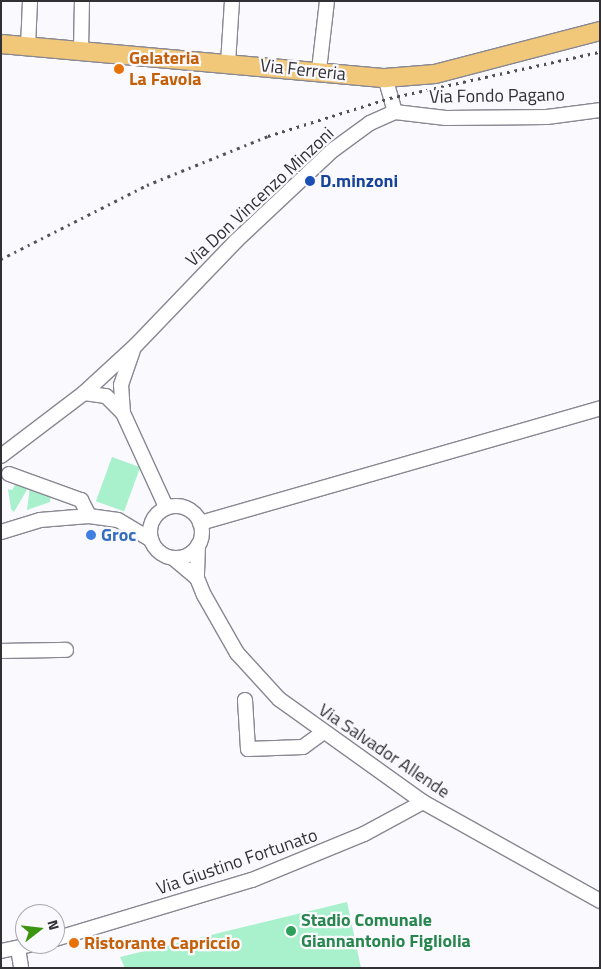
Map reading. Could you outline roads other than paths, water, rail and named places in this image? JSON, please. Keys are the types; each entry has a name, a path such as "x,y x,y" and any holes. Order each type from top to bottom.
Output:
{"main road":[{"name":"Via Ferreria","path":"1,44 318,70 385,78 436,74 600,31"}],"street":[{"path":"28,47 30,1"},
{"path":"81,51 82,1"},
{"path":"228,63 232,1"},
{"path":"318,70 327,1"},
{"path":"385,78 395,112"},
{"name":"Via Fondo Pagano","path":"395,112 446,118 547,117 600,110"},
{"name":"Via Don Vincenzo Minzoni","path":"4,468 16,447 84,393 136,345 236,241 333,150 370,123 395,112"},
{"name":"Via Don Vincenzo Minzoni","path":"123,413 121,385 136,345"},
{"path":"84,393 106,396 123,413 166,507"},
{"path":"200,523 600,408"},
{"path":"4,468 81,500 89,516"},
{"path":"1,532 22,524 89,516 118,520 151,540 159,552 173,558 188,555 198,545 200,523 190,510 182,506 166,507 154,517 151,540"},
{"path":"1,519 22,524"},
{"name":"Via Salvador Allende","path":"198,545 198,578 222,630 252,674 322,733 423,802 600,902"},
{"name":"Via Salvador Allende","path":"173,558 198,578"},
{"path":"1,651 66,650"},
{"path":"245,700 248,748 303,747 322,733"},
{"name":"Via Giustino Fortunato","path":"65,936 252,880 364,834 423,802"},
{"path":"1,951 15,949"},
{"path":"19,954 21,968"}],"railway":[{"path":"1,259 147,185 268,136 390,98 600,52"}],"place":[{"name":"Gelateria La Favola","path":"119,69"},
{"name":"D.minzoni","path":"310,181"},
{"name":"Groc","path":"91,535"},
{"name":"Stadio Comunale Giannantonio Figliolia","path":"291,931"},
{"name":"Ristorante Capriccio","path":"74,943"}]}
